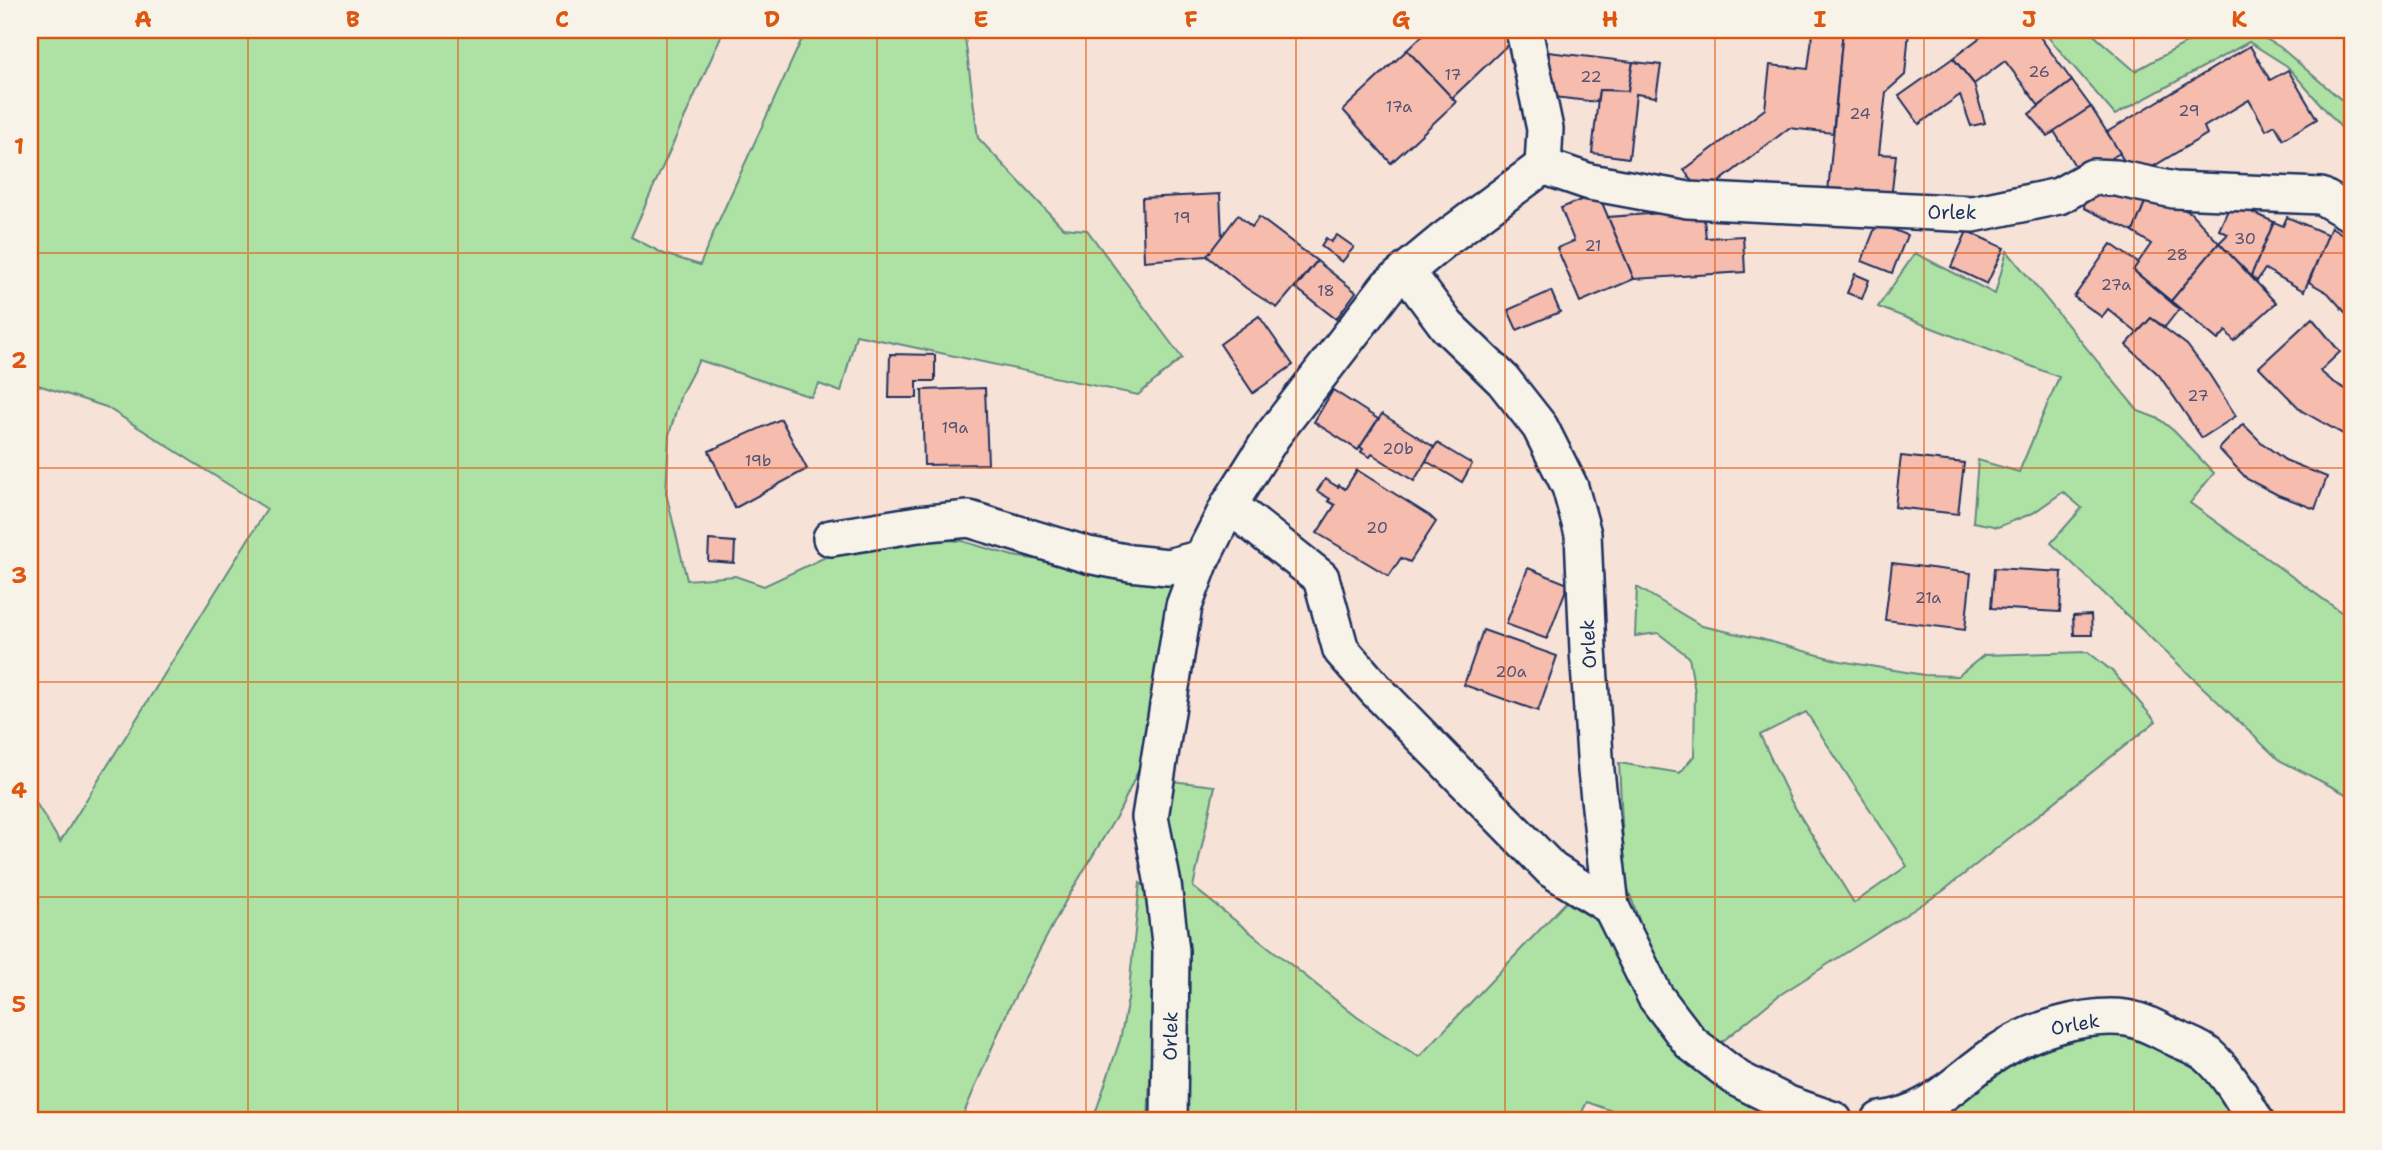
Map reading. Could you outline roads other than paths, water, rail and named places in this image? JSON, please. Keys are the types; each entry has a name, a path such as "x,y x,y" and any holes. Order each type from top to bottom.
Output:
{"street":[{"path":"1524,30 1545,129 1543,166"},
{"name":"Orlek","path":"1169,1120 1171,951 1163,884 1150,817 1184,606 1202,558 1229,505 1273,435 1388,286 1445,239 1543,166 1590,182 1688,200 1973,214 2059,196 2093,177 2116,178 2174,190 2320,196 2352,214"},
{"name":"Orlek","path":"1406,271 1447,327 1503,380 1540,427 1570,486 1583,534 1587,650 1595,757 1611,907 1655,996 1691,1043 1738,1079 1787,1104 1835,1120"},
{"path":"1229,505 1321,578 1341,650 1376,690 1552,870 1611,907"},
{"path":"831,538 969,519 1088,555 1130,563 1168,567 1202,558"},
{"name":"Orlek","path":"1880,1120 1898,1118 1924,1107 1956,1086 1998,1052 2044,1028 2099,1018 2127,1018 2207,1054 2238,1091 2255,1120"}]}
